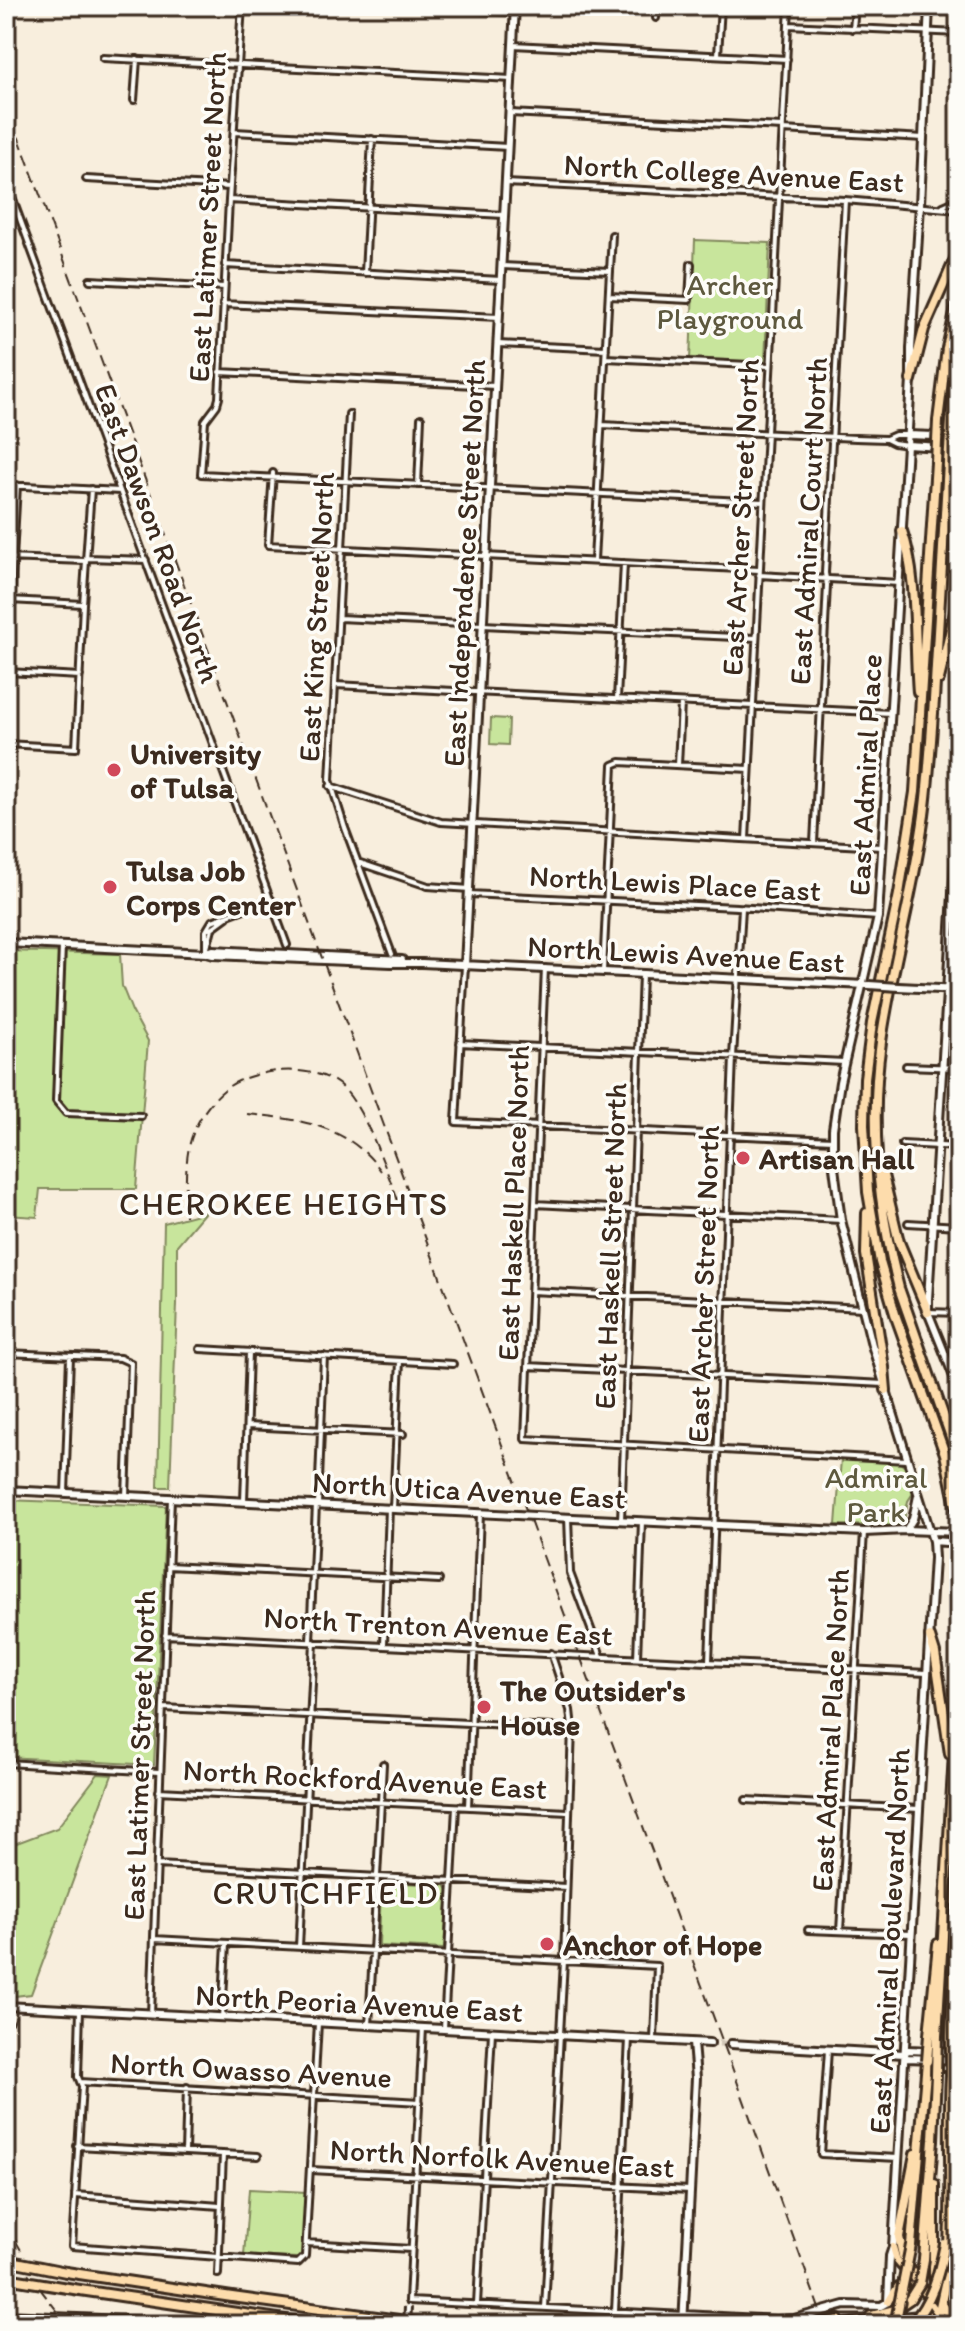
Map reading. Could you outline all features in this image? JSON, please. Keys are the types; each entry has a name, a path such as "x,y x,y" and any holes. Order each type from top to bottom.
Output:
{"highway":[{"path":"911,380 924,329 959,250"},
{"path":"885,1387 866,1254 868,1192 864,1125 867,1055 906,857 915,792 938,421 947,348 959,296"},
{"path":"959,352 948,463 928,780 921,839 881,1042 876,1139 880,1197 892,1261 959,1460"},
{"path":"902,531 907,545 912,594 920,725"},
{"path":"933,703 959,596"},
{"path":"876,1139 895,1230 928,1312"},
{"path":"868,1192 886,1286 945,1454 959,1520"},
{"path":"930,1637 953,1768"},
{"path":"957,2325 936,2302 931,2075 959,1671"},
{"path":"936,2325 945,2284 951,2214 949,2110 959,1863"},
{"path":"924,2292 904,2260 899,2237 931,2075"},
{"path":"951,2076 957,2109 959,2181"},
{"path":"895,2325 911,2245 922,2126"},
{"path":"815,2325 886,2313 910,2299 920,2283 924,2259 933,2140"},
{"path":"911,2325 934,2290 951,2214"},
{"path":"6,2260 66,2272 435,2325"},
{"path":"6,2278 319,2325"},
{"path":"833,2325 959,2312"}],"main road":[{"name":"East Admiral Place","path":"929,6 908,435 878,917 866,985 844,1062 833,1140 834,1179 841,1220 885,1387 933,1541"},
{"name":"East Independence Street North","path":"465,965 515,9"},
{"path":"908,435 959,437"},
{"path":"907,445 959,448"},
{"path":"959,798 928,1312 959,1389"},
{"name":"North Lewis Avenue East","path":"6,943 320,961 545,968 959,990"},
{"name":"North Utica Avenue East","path":"6,1490 864,1532 959,1532"},
{"path":"906,1530 913,1519 918,1493"},
{"path":"933,1541 959,1543"},
{"name":"East Admiral Boulevard North","path":"888,2302 934,1575 933,1541"},
{"name":"North Peoria Avenue East","path":"6,2006 710,2043"},
{"path":"683,2325 696,2078 693,2043"},
{"path":"731,2044 959,2060"},
{"path":"904,2054 908,2050 959,2052"},
{"path":"893,2247 902,2268 936,2302 946,2325"},
{"path":"684,2315 794,2319 845,2305 881,2306 901,2285 924,2292"},
{"path":"6,2315 242,2325"}],"street":[{"name":"East Latimer Street North","path":"242,6 217,405 205,421 201,474 273,475"},
{"path":"408,6 515,9"},
{"path":"656,18 657,6"},
{"path":"718,55 721,6"},
{"name":"East Archer Street North","path":"746,839 789,6"},
{"path":"853,29 855,6"},
{"path":"788,25 959,33"},
{"path":"513,45 787,59"},
{"path":"103,58 512,79"},
{"path":"134,100 137,59"},
{"path":"510,113 924,138"},
{"path":"234,132 508,147"},
{"path":"365,273 372,139"},
{"path":"86,179 230,187"},
{"name":"East Dawson Road North","path":"6,181 287,945"},
{"name":"North College Avenue East","path":"506,183 845,200 959,210"},
{"path":"941,207 959,199"},
{"path":"229,200 504,215"},
{"name":"East Admiral Court North","path":"814,843 845,200"},
{"path":"594,562 612,235"},
{"path":"609,296 689,300 691,264"},
{"path":"225,265 501,280"},
{"path":"502,266 610,271"},
{"path":"90,280 224,287"},
{"path":"223,304 499,317"},
{"path":"497,344 606,349"},
{"path":"606,358 770,366"},
{"path":"219,372 495,386"},
{"name":"East King Street North","path":"349,414 330,786 392,954"},
{"path":"418,485 421,418"},
{"path":"602,425 886,439 907,445"},
{"path":"886,439 908,435"},
{"path":"763,502 273,475 268,545 624,563 899,583"},
{"path":"6,485 120,491"},
{"path":"6,685 17,485"},
{"path":"6,744 76,748 91,489"},
{"path":"6,558 146,560"},
{"path":"617,699 624,563"},
{"path":"10,600 83,604"},
{"path":"338,618 756,638"},
{"path":"7,672 80,676"},
{"path":"335,685 891,713"},
{"path":"678,765 681,702"},
{"path":"603,971 615,764 749,769"},
{"path":"330,786 433,820 883,847"},
{"name":"North Lewis Place East","path":"358,862 428,886 470,892 878,917"},
{"path":"206,953 207,927 215,919 271,899"},
{"name":"East Archer Street North","path":"709,1661 733,1057 742,908"},
{"path":"62,945 56,1101 66,1113 141,1116"},
{"name":"East Independence Street North","path":"465,965 456,1122 538,1125"},
{"name":"East Haskell Place North","path":"545,968 525,1439 624,1445"},
{"name":"East Haskell Street North","path":"621,1520 642,973"},
{"path":"460,1043 844,1062"},
{"path":"906,1066 959,1068"},
{"path":"538,1125 833,1140"},
{"path":"902,1144 959,1147"},
{"path":"535,1204 841,1220"},
{"path":"6,1319 10,1217"},
{"path":"908,1223 959,1226"},
{"path":"531,1291 863,1308"},
{"path":"928,1312 959,1313"},
{"path":"200,1349 453,1364"},
{"path":"244,1501 249,1352"},
{"path":"6,1353 128,1360 132,1366 126,1496"},
{"path":"299,1947 310,1716 312,1573 324,1356"},
{"path":"65,1493 70,1357"},
{"path":"384,1644 391,1508 400,1434 400,1361"},
{"path":"528,1366 885,1387"},
{"path":"247,1426 400,1434"},
{"path":"624,1445 908,1460"},
{"name":"East Latimer Street North","path":"151,2014 171,1498"},
{"path":"468,1807 480,1513"},
{"path":"568,1517 570,1573 601,1656"},
{"path":"637,1658 642,1521"},
{"name":"East Admiral Place North","path":"840,1931 864,1532"},
{"path":"168,1566 439,1580"},
{"name":"North Trenton Avenue East","path":"165,1635 927,1673"},
{"path":"545,2308 564,1961 572,1728 570,1710 551,1653"},
{"path":"162,1708 572,1728"},
{"name":"North Rockford Avenue East","path":"6,1763 159,1772"},
{"path":"369,2026 383,1764"},
{"name":"North Rockford Avenue East","path":"159,1791 568,1812"},
{"path":"746,1800 919,1809"},
{"path":"444,2029 456,1807"},
{"path":"156,1865 566,1887"},
{"path":"808,1930 911,1934"},
{"path":"154,1939 657,1966 654,2041"},
{"path":"222,2018 226,1943"},
{"path":"80,2010 78,2077 82,2086 72,2246 298,2263 305,2256 318,2023"},
{"path":"407,2325 423,2028"},
{"path":"477,2304 492,2032"},
{"path":"615,2311 629,2039"},
{"path":"828,2050 821,2154 898,2158"},
{"name":"North Owasso Avenue","path":"80,2082 420,2102"},
{"path":"185,2152 187,2087"},
{"path":"77,2146 258,2156"},
{"path":"218,2274 223,2154"},
{"name":"North Norfolk Avenue East","path":"311,2170 690,2190"},
{"path":"75,2195 220,2206"},
{"path":"305,2243 411,2249"},
{"path":"408,2304 477,2304 684,2315"}],"green space":[{"name":"Archer Playground","path":"695,240 770,243 765,363 690,360"},
{"path":"491,718 509,719 508,745 490,744"},
{"path":"6,951 120,954 122,986 148,1041 136,1189 40,1189 37,1217 6,1215"},
{"path":"205,1212 177,1245 170,1487 158,1487 164,1223"},
{"name":"Admiral Park","path":"841,1459 899,1462 906,1468 913,1493 908,1501 903,1526 836,1525"},
{"path":"6,1500 166,1506 154,1765 6,1757"},
{"path":"98,1774 112,1775 31,1994 6,1997 11,1879 6,1878 6,1847 57,1828"},
{"path":"383,1882 445,1885 448,1890 444,1949 379,1946"},
{"path":"249,2189 306,2192 302,2253 298,2258 244,2256"}],"tunnel":[{"path":"710,2043 731,2044"}],"railway":[{"path":"6,103 825,2325"},
{"path":"185,1216 188,1151 194,1131 212,1101 240,1080 287,1071 303,1071 332,1080 352,1099 370,1131 404,1216"},
{"path":"247,1114 304,1122 338,1134 353,1143 381,1171"},
{"path":"6,2041 16,2016"},
{"path":"6,2224 22,2252"},
{"path":"6,2245 68,2325"}],"place":[{"name":"University of Tulsa","path":"114,770"},
{"name":"Tulsa Job Corps Center","path":"110,887"},
{"name":"Artisan Hall","path":"743,1158"},
{"name":"The Outsider's House","path":"484,1707"},
{"name":"Anchor of Hope","path":"547,1944"}],"district":[{"name":"CHEROKEE HEIGHTS","path":"284,1204"},
{"name":"CRUTCHFIELD","path":"326,1893"}]}
